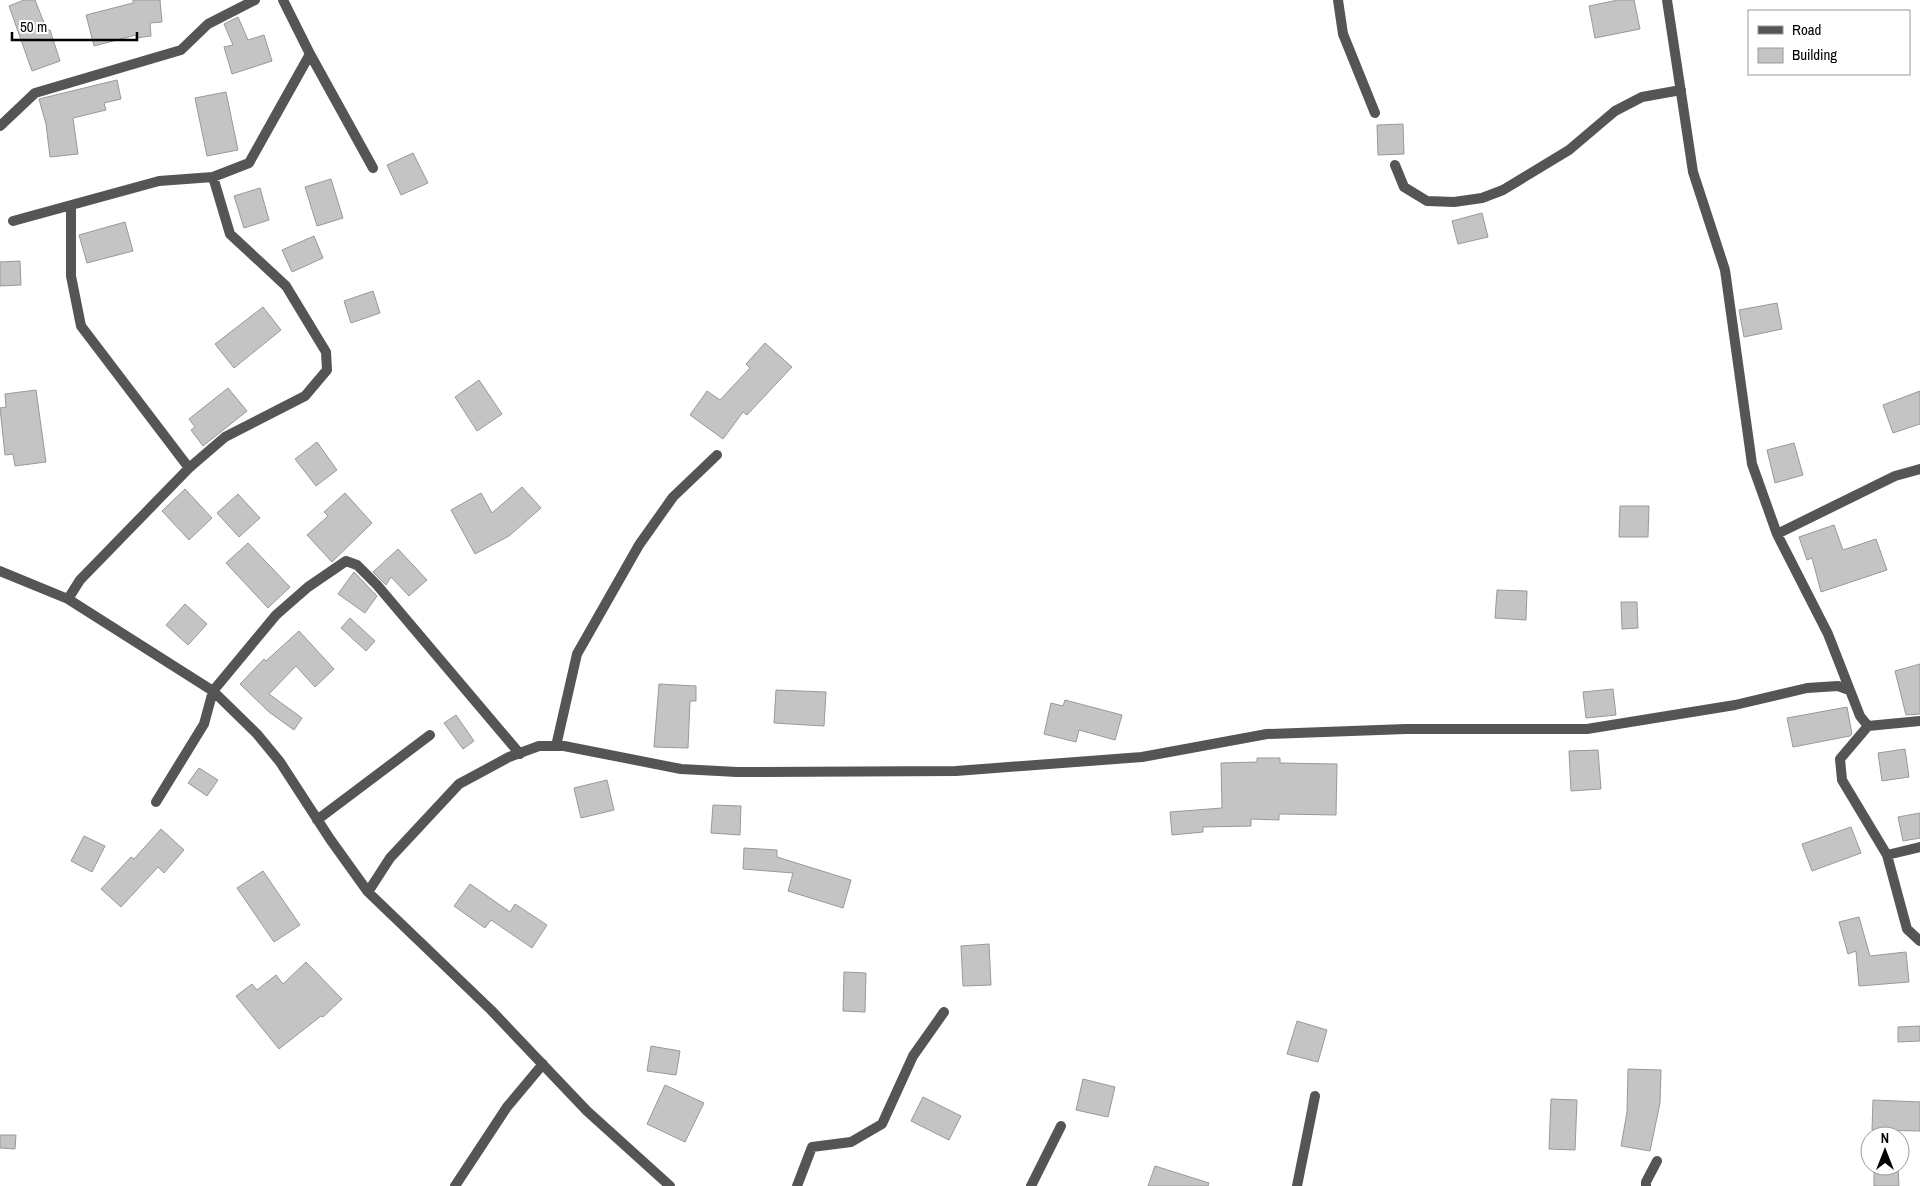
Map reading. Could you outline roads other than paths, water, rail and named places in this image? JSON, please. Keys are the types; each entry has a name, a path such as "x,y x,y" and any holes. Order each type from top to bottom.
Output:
{"street":[{"path":"0,126 35,93 181,50 208,24 255,0"},
{"path":"283,0 310,54 373,168"},
{"path":"1338,0 1343,34 1375,113"},
{"path":"1667,0 1693,172 1725,270 1752,464 1777,534 1828,634 1860,716 1868,726"},
{"path":"13,221 159,181 213,177 249,163 310,54"},
{"path":"1395,166 1404,187 1427,201 1454,202 1482,198 1502,190 1569,150 1615,111 1642,97 1680,90"},
{"path":"68,599 80,580 189,468 225,437 305,396 327,370 326,352 286,286 230,234 213,177"},
{"path":"71,206 71,276 81,326 189,468"},
{"path":"556,746 577,654 639,545 673,496 717,455"},
{"path":"1777,534 1895,476 1920,469"},
{"path":"156,802 204,724 213,691 276,615 342,562 351,561 383,592 520,754"},
{"path":"0,572 68,599 213,691 257,734 280,762 317,820 368,892 491,1010 587,1111 670,1186"},
{"path":"368,892 390,858 459,784 509,757 538,746 556,746 626,757 681,769 738,772 956,770 1142,757 1267,734 1406,729 1587,730 1735,705 1807,688 1838,686 1849,690"},
{"path":"1920,721 1868,726 1840,760 1842,780 1887,855 1907,929 1920,941"},
{"path":"317,820 430,735"},
{"path":"1887,855 1920,846"},
{"path":"797,1186 812,1146 851,1142 882,1124 913,1056 944,1012"},
{"path":"455,1186 507,1107 543,1064"},
{"path":"1297,1186 1316,1096"},
{"path":"1031,1186 1061,1126"},
{"path":"1646,1186 1646,1182 1657,1161"}]}
